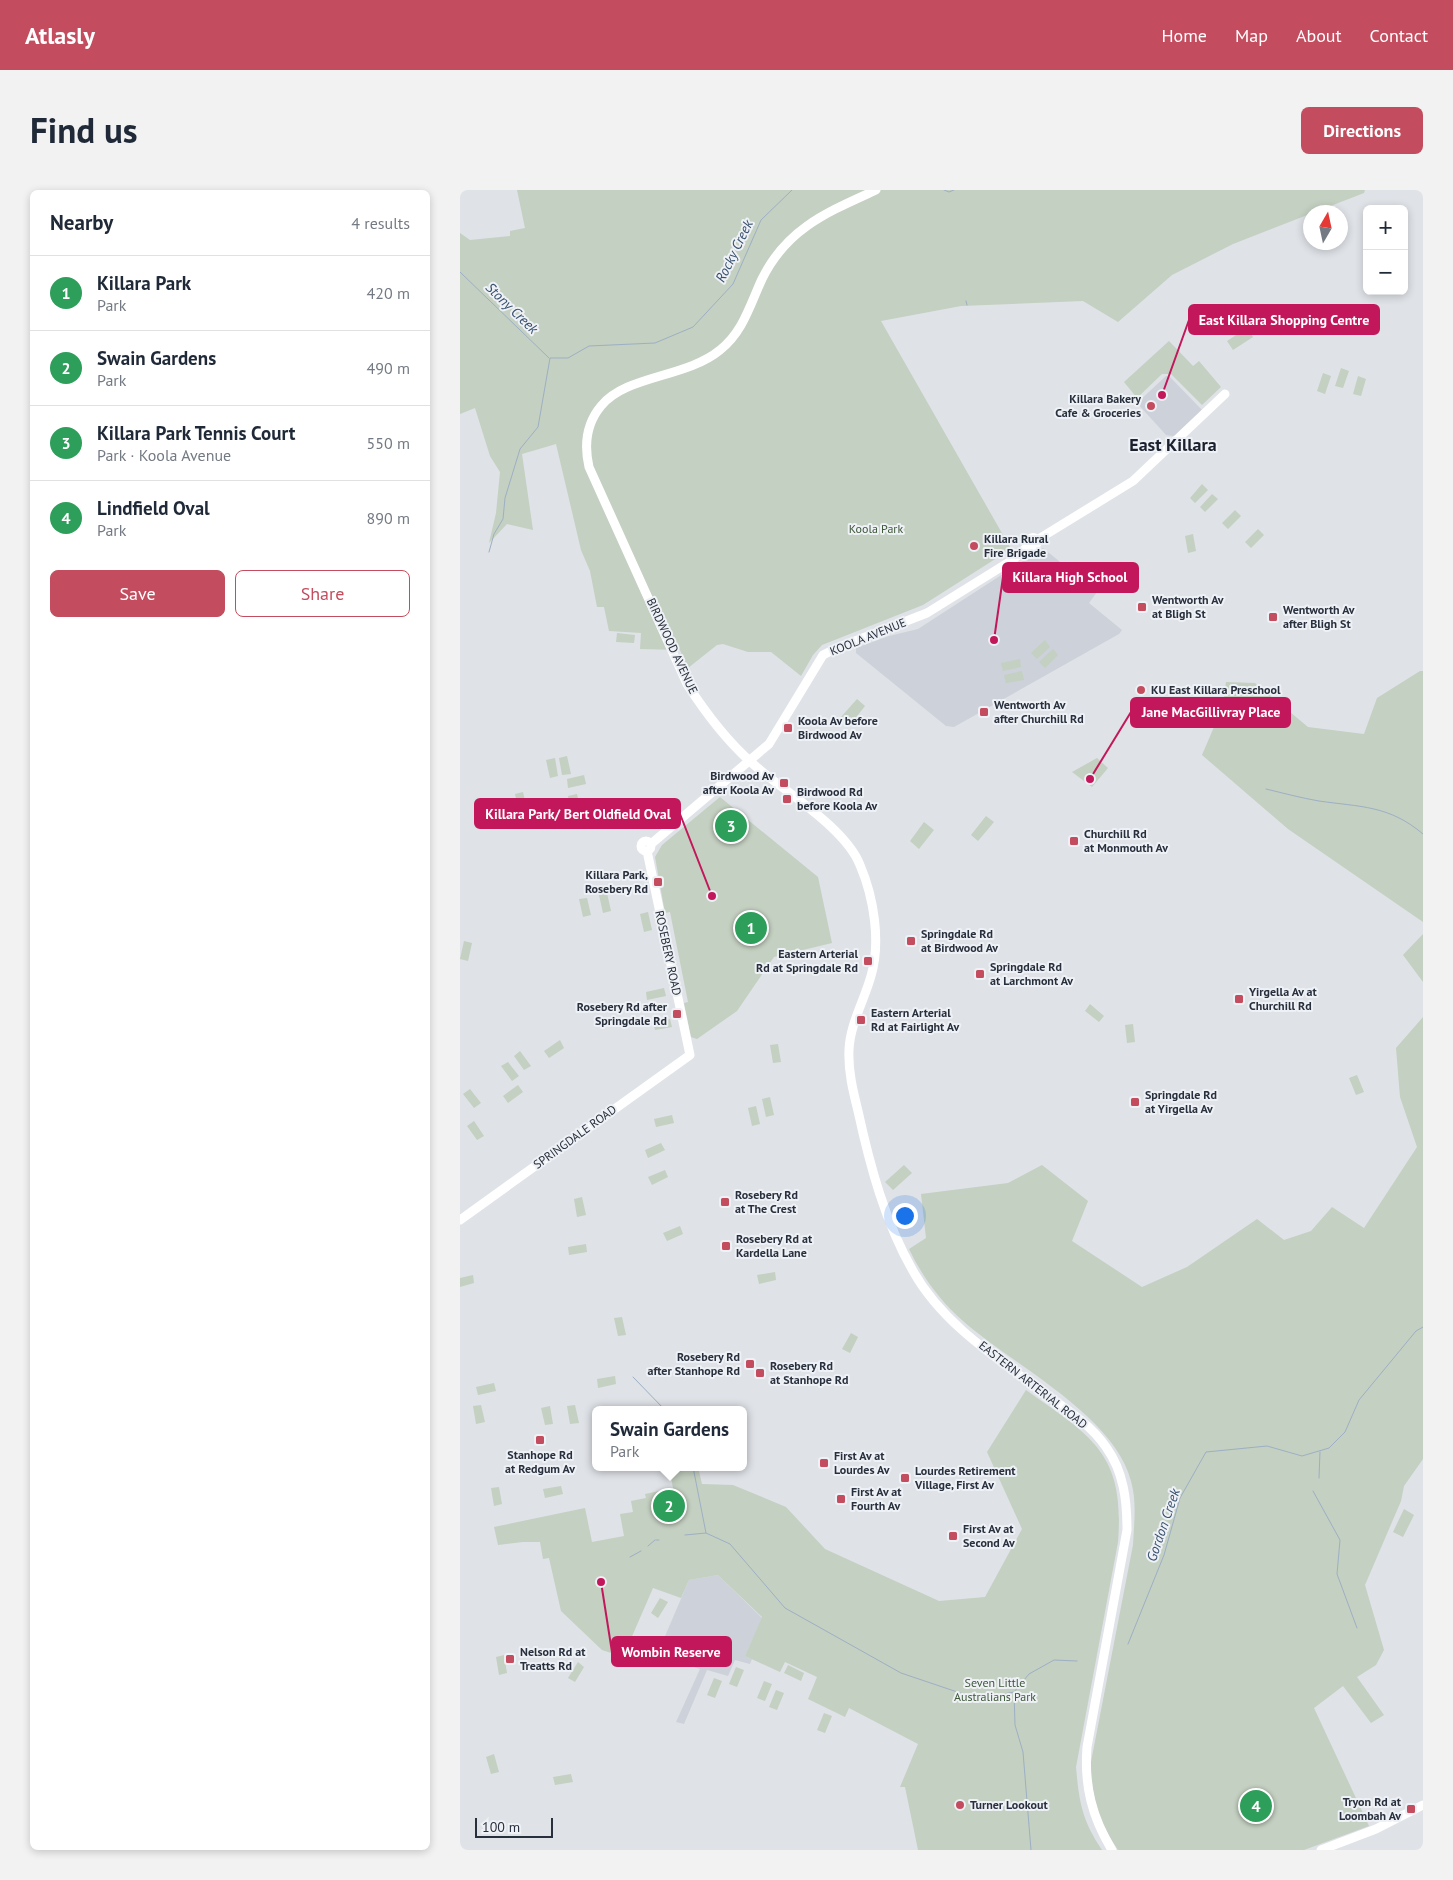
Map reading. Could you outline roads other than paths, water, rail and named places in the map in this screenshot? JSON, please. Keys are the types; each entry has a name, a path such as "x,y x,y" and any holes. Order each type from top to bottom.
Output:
{"main road":[{"name":"BIRDWOOD AVENUE","path":"876,190 829,211 798,233 774,259 763,278 744,322 733,338 715,354 699,364 676,373 626,382 615,388 596,404 584,428 582,441 585,469 618,529 687,684 702,708 750,761 829,826 854,853 866,882 876,940"},
{"name":"KOOLA AVENUE","path":"649,848 750,761 773,738 823,655 926,613 1014,559 1033,543 1133,481 1226,394"},
{"name":"ROSEBERY ROAD","path":"649,848 690,1055"},
{"name":"EASTERN ARTERIAL ROAD","path":"876,940 872,975 850,1039 849,1066 865,1145 886,1212 912,1270 922,1287 956,1325 1086,1426 1106,1446 1118,1467 1124,1485 1127,1504 1127,1530 1087,1747 1086,1766 1086,1783 1091,1807 1112,1850"},
{"name":"SPRINGDALE ROAD","path":"460,1220 690,1055"},
{"path":"1321,1850 1376,1830 1423,1806"}],"waterway":[{"name":"Rocky Creek","path":"489,552 494,534 503,519 505,498 520,449 538,427 550,358 568,358 589,346 655,343 693,327 733,284 761,220 792,190"},
{"name":"Rocky Creek","path":"944,190 949,192 954,190"},
{"name":"Stony Creek","path":"460,272 549,358"},
{"path":"966,301 967,305"},
{"path":"1266,789 1312,800 1361,806 1386,812 1398,817 1423,834"},
{"name":"Gordon Creek","path":"1128,1644 1164,1555 1180,1498 1206,1452 1267,1446 1302,1456 1329,1448 1345,1432 1359,1400 1416,1331 1423,1327"},
{"path":"633,1377 661,1406"},
{"path":"1319,1478 1320,1452"},
{"path":"694,1471 706,1533"},
{"path":"1313,1491 1340,1540 1337,1574 1357,1628"},
{"path":"685,1535 706,1533 730,1544 785,1608 901,1673 978,1699 1014,1692"},
{"path":"648,1546 655,1540"},
{"path":"630,1557 641,1551"},
{"name":"Gordon Creek","path":"1031,1850 1023,1752 1015,1725 1014,1692 1029,1674 1054,1660 1077,1661"}],"place":[{"name":"East Killara Shopping Centre","path":"1162,395"},
{"name":"Killara Bakery Cafe & Groceries","path":"1151,406"},
{"name":"Killara Rural Fire Brigade","path":"974,546"},
{"name":"Wentworth Av at Bligh St","path":"1142,607"},
{"name":"Wentworth Av after Bligh St","path":"1273,617"},
{"name":"Killara High School","path":"994,640"},
{"name":"KU East Killara Preschool","path":"1141,690"},
{"name":"Wentworth Av after Churchill Rd","path":"984,712"},
{"name":"Koola Av before Birdwood Av","path":"788,728"},
{"name":"Jane MacGillivray Place","path":"1090,779"},
{"name":"Birdwood Av after Koola Av","path":"784,783"},
{"name":"Birdwood Rd before Koola Av","path":"787,799"},
{"name":"Killara Park Tennis Court","path":"731,826"},
{"name":"Churchill Rd at Monmouth Av","path":"1074,841"},
{"name":"Killara Park, Rosebery Rd","path":"658,882"},
{"name":"Killara Park/ Bert Oldfield Oval","path":"712,896"},
{"name":"Killara Park","path":"751,928"},
{"name":"Springdale Rd at Birdwood Av","path":"911,941"},
{"name":"Eastern Arterial Rd at Springdale Rd","path":"868,961"},
{"name":"Springdale Rd at Larchmont Av","path":"980,974"},
{"name":"Yirgella Av at Churchill Rd","path":"1239,999"},
{"name":"Rosebery Rd after Springdale Rd","path":"677,1014"},
{"name":"Eastern Arterial Rd at Fairlight Av","path":"861,1020"},
{"name":"Springdale Rd at Yirgella Av","path":"1135,1102"},
{"name":"Rosebery Rd at The Crest","path":"725,1202"},
{"name":"Rosebery Rd at Kardella Lane","path":"726,1246"},
{"name":"Rosebery Rd after Stanhope Rd","path":"750,1364"},
{"name":"Rosebery Rd at Stanhope Rd","path":"760,1373"},
{"name":"Stanhope Rd at Redgum Av","path":"540,1440"},
{"name":"First Av at Lourdes Av","path":"824,1463"},
{"name":"Lourdes Retirement Village, First Av","path":"905,1478"},
{"name":"First Av at Fourth Av","path":"841,1499"},
{"name":"Swain Gardens","path":"669,1506"},
{"name":"First Av at Second Av","path":"953,1536"},
{"name":"Wombin Reserve","path":"601,1582"},
{"name":"Nelson Rd at Treatts Rd","path":"510,1659"},
{"name":"Turner Lookout","path":"960,1805"},
{"name":"Lindfield Oval","path":"1256,1806"},
{"name":"Tryon Rd at Loombah Av","path":"1411,1809"}],"district":[{"name":"East Killara","path":"1173,445"}],"park label":[{"name":"Koola Park","path":"876,529"},
{"name":"Seven Little Australians Park","path":"995,1690"}]}
